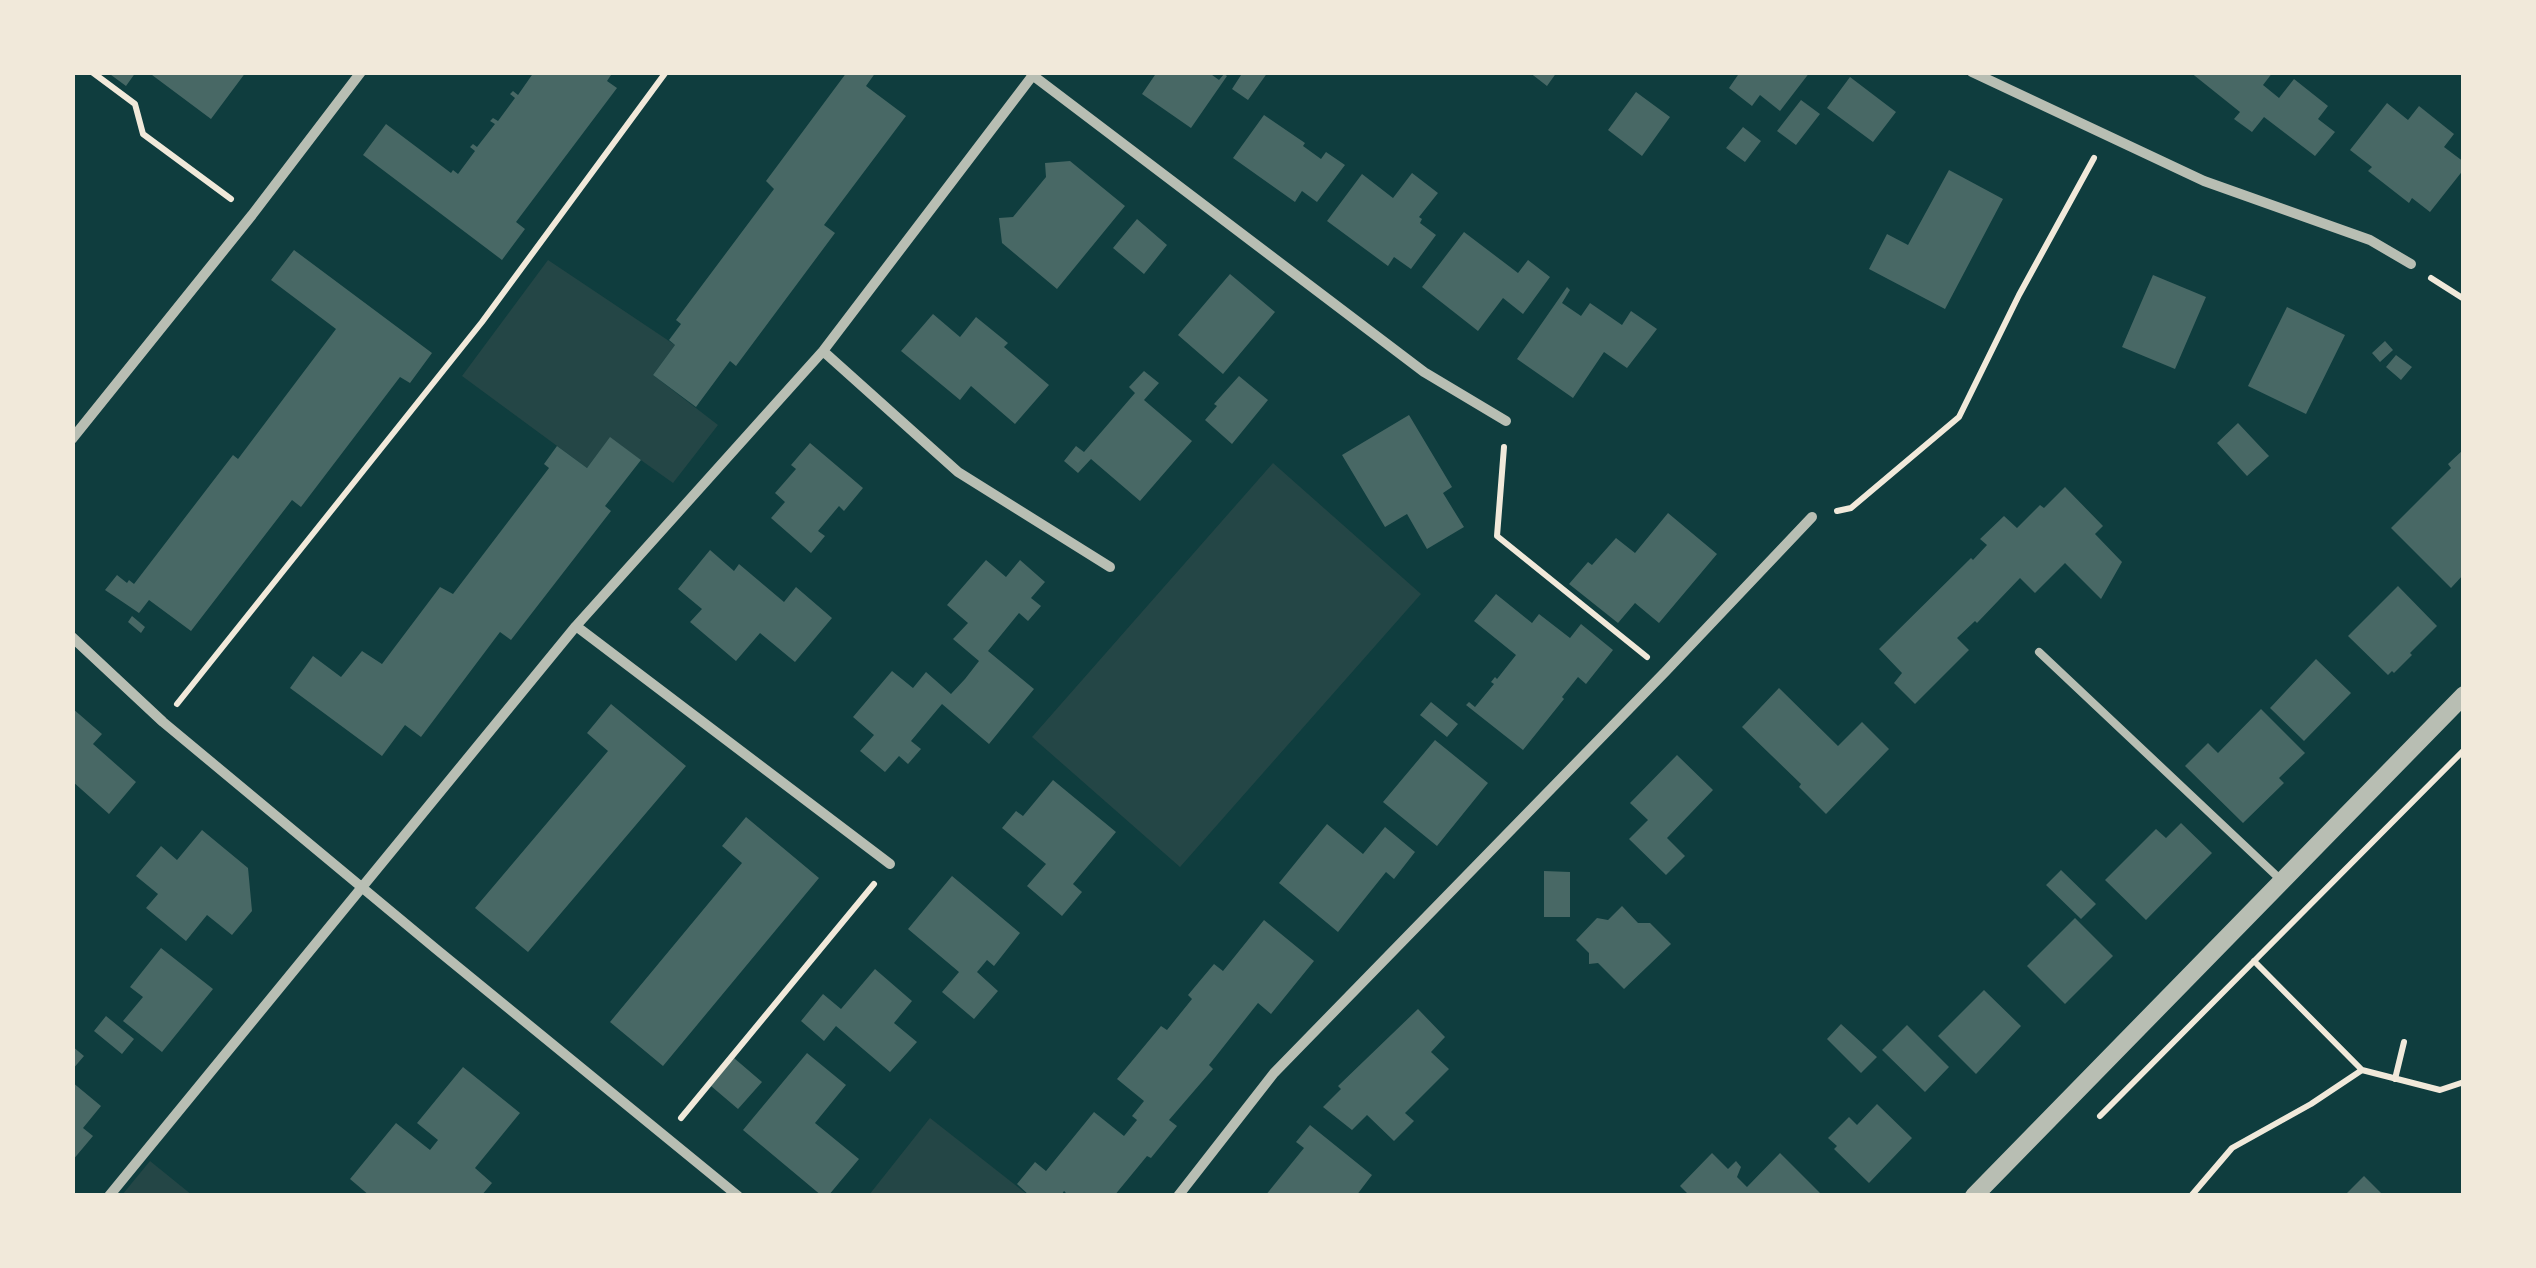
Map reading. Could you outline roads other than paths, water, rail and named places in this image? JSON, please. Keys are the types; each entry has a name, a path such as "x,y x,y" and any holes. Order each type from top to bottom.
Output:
{"street":[{"path":"72,439 361,72"},
{"path":"1972,72 2204,180 2370,240 2411,264"},
{"path":"109,1196 576,626 823,351 1031,74 1424,372 1506,421"},
{"path":"823,351 958,472 1110,567"},
{"path":"1178,1196 1274,1073 1812,516"},
{"path":"576,626 890,864"},
{"path":"72,636 163,722 738,1196"},
{"path":"1974,1196 2461,702"}],"lane":[{"path":"2039,652 2282,881"}]}
